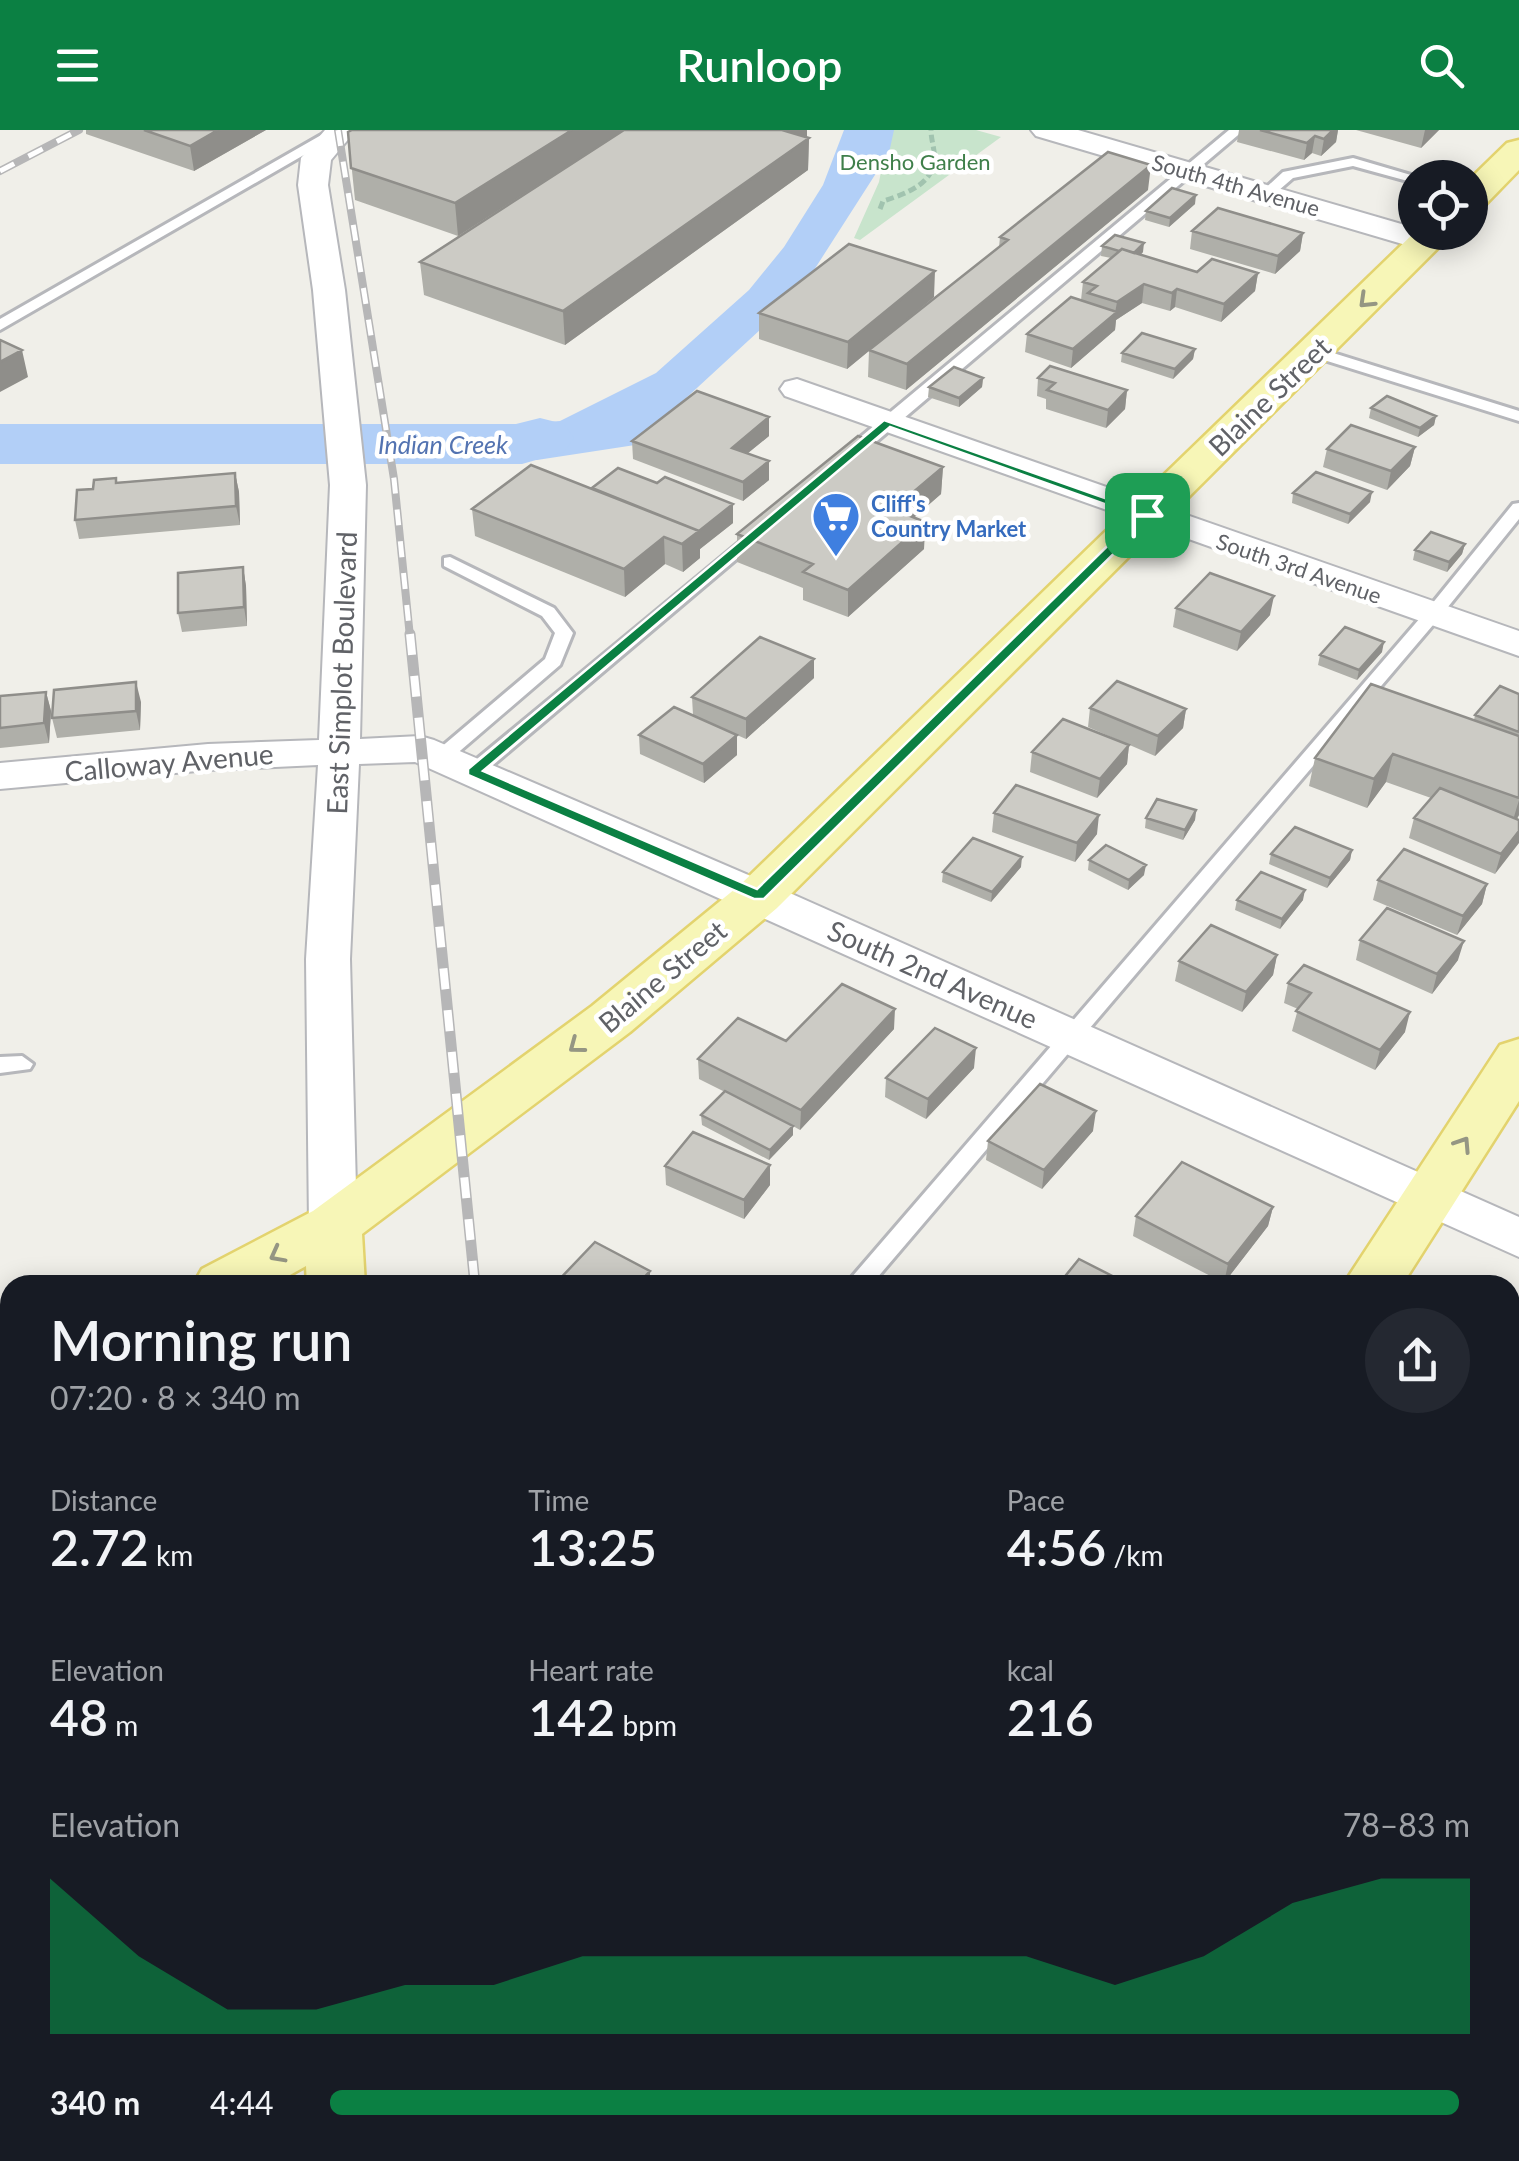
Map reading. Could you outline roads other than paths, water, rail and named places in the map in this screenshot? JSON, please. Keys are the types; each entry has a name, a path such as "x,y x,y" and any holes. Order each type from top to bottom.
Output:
{"main road":[{"path":"1488,180 1519,150"},
{"name":"Blaine Street","path":"241,1275 333,1226 612,1020 759,896 1418,250"},
{"path":"1378,1275 1519,1058"},
{"path":"333,1226 335,1275"}],"street":[{"name":"South 4th Avenue","path":"1046,130 1398,228"},
{"name":"East Simplot Boulevard","path":"333,1226 328,959 346,618 348,485 314,185 316,158 339,131"},
{"name":"South 3rd Avenue","path":"797,390 1519,644"},
{"name":"South 2nd Avenue","path":"338,749 420,749 759,896 1519,1238"},
{"name":"Calloway Avenue","path":"0,776 338,749"}],"lane":[{"path":"831,470 1236,130"},
{"path":"0,325 339,131"},
{"path":"1266,194 1288,175 1352,162 1398,174"},
{"path":"1314,352 1519,416"},
{"path":"866,1275 1073,1037 1519,508"},
{"path":"457,765 774,518"},
{"path":"450,562 548,612 564,633 553,661 457,765"}],"water":[{"path":"844,130 894,130 889,153 798,295 635,445 537,460 413,458 415,433 560,421 656,373 749,290 784,247 823,185"}],"waterway":[{"name":"Indian Creek","path":"0,444 522,444 540,438"}],"railway":[{"path":"0,171 79,130"},
{"path":"338,130 394,479 410,637"},
{"path":"410,634 474,1275"}],"place":[{"name":"Cliff's Country Market","path":"836,558"}],"park label":[{"name":"Densho Garden","path":"915,161"}]}
